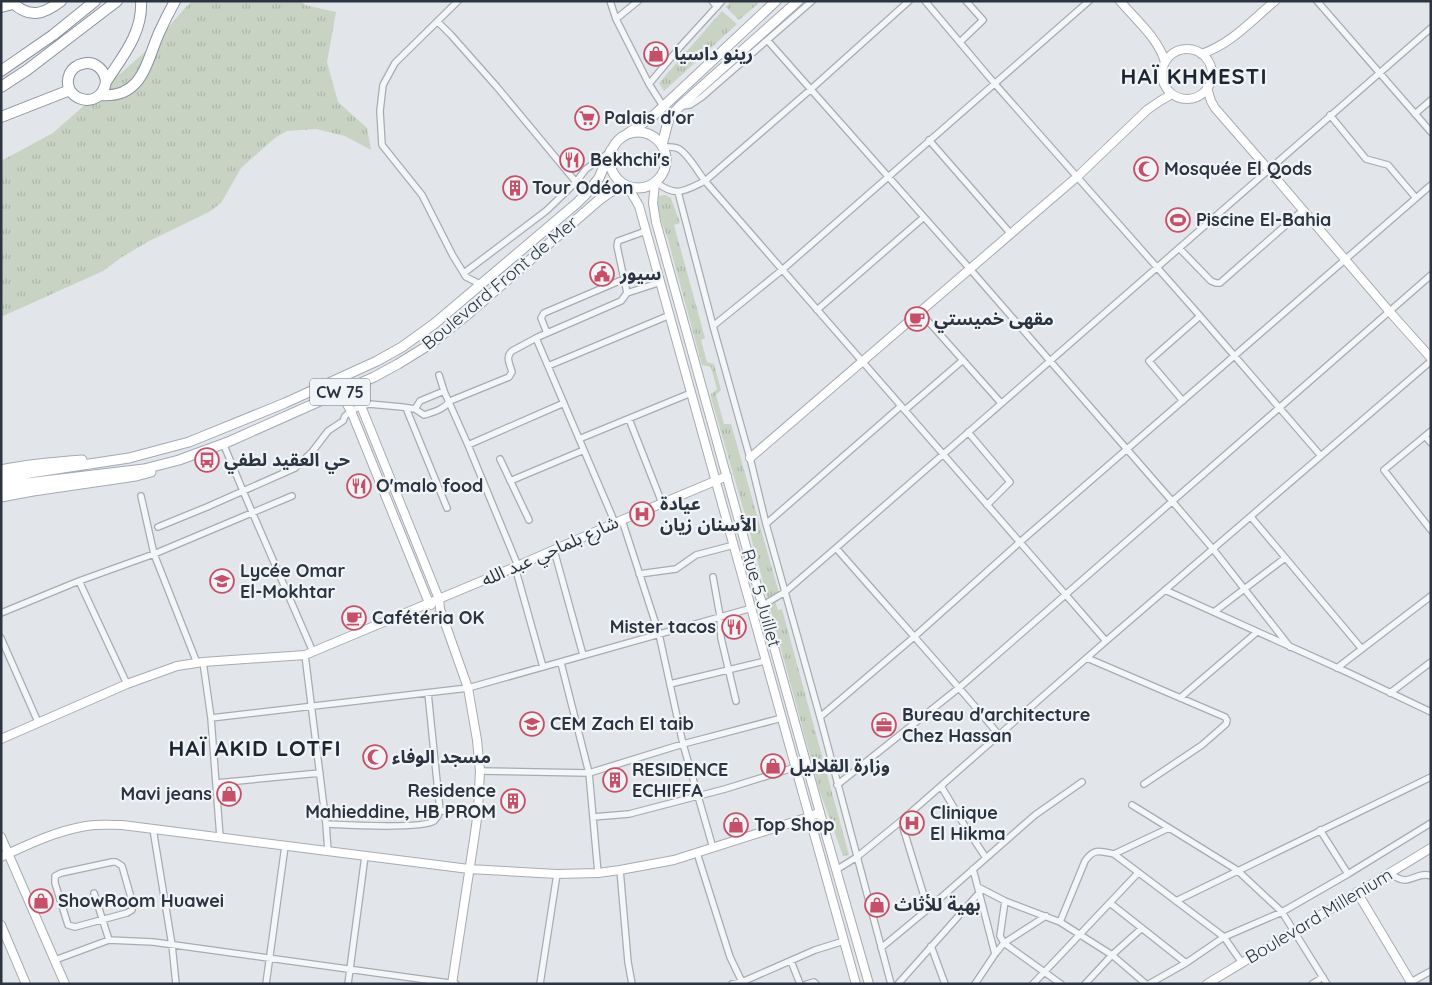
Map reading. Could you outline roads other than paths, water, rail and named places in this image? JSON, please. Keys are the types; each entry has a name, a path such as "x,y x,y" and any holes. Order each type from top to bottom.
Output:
{"highway":[{"path":"1,6 14,2 23,11 36,13 61,1"},
{"path":"1,71 53,35 94,1"},
{"path":"1,87 27,70 117,1"},
{"path":"122,56 108,64 88,63 78,65 71,72 68,81 70,90 77,97 86,100 96,98 103,92 106,82 137,32 141,1"},
{"path":"100,95 116,96 128,90 138,81 145,70 159,33 175,1"},
{"path":"92,64 101,69 106,82"},
{"path":"1,117 70,90"}],"main road":[{"path":"627,134 642,132 650,134 663,146 666,153 666,166 660,178 645,188 627,186 620,182 612,171 610,164 611,150 616,142 627,134 652,117 776,1"},
{"path":"663,146 669,118 680,106 798,1"},
{"path":"1120,1 1150,34 1159,47 1165,62"},
{"path":"1201,54 1219,47 1275,1"},
{"path":"1159,47 1174,52"},
{"path":"1210,65 1196,51 1185,49 1174,52 1165,62 1162,76 1165,86 1172,94 1184,99 1196,97 1208,88 1211,79 1210,65 1219,47"},
{"path":"1154,105 1165,86"},
{"path":"1208,88 1213,105"},
{"path":"750,458 1078,176 1154,105 1172,94"},
{"path":"1196,97 1213,105 1431,360"},
{"name":"CW 75","path":"1,479 129,458 182,444 285,403 377,361 402,347 434,324 586,194 599,178 611,150"},
{"name":"Rue 5 Juillet","path":"656,182 653,203 656,222 869,984"},
{"name":"Rue 5 Juillet","path":"627,186 639,206 661,282 856,984"},
{"name":"Boulevard Front de Mer","path":"1,488 144,468 179,460 223,444 360,383 398,364 432,343 468,314 598,200 610,192 627,186"},
{"path":"360,383 358,390 361,406 439,599 440,610 468,688 477,740 480,771 478,811 454,984"},
{"path":"334,394 345,401 351,411 429,603 440,610"},
{"path":"1,470 16,466 52,462 129,458"},
{"path":"1,497 136,476 157,470 179,460"},
{"name":"شارع بلماحي عبد الله","path":"1,739 126,684 177,666 309,653 517,567 726,476"},
{"path":"5,855 70,829 88,826 122,825 469,869 557,874 598,873 674,860 820,812"},
{"path":"1,837 5,855 65,984"},
{"name":"Boulevard Millenium","path":"1207,984 1431,848"},
{"path":"1357,892 1412,983"},
{"path":"1,925 26,984"}],"street":[{"path":"458,1 395,63 382,86 380,111 382,145 422,195 453,256 466,277 480,284"},
{"path":"610,1 616,19 648,84 663,106"},
{"path":"616,19 638,1"},
{"path":"712,1 717,7"},
{"path":"648,84 722,1"},
{"path":"680,106 690,104 702,97 812,1"},
{"path":"656,182 665,189 678,192 705,181 909,1"},
{"path":"925,1 1320,456"},
{"path":"960,42 982,20 966,1"},
{"path":"714,326 782,270 1089,1"},
{"path":"1318,1 1431,132"},
{"path":"438,22 497,87 576,182"},
{"path":"763,606 786,592 1431,28"},
{"path":"768,41 1172,501 1213,549 1290,647"},
{"path":"1415,114 1431,100"},
{"path":"1330,115 1366,159 1388,165 1416,198"},
{"path":"929,140 1011,234"},
{"path":"663,146 674,147 684,153 705,181 1106,641"},
{"path":"464,273 546,211 586,170 611,150"},
{"path":"820,717 1431,185"},
{"path":"678,192 890,984"},
{"path":"1179,248 1216,284 1303,210"},
{"path":"818,310 924,217"},
{"path":"628,293 617,246 618,241 646,231"},
{"path":"837,785 960,687 1431,275"},
{"path":"547,333 541,318 544,313 624,279"},
{"path":"158,527 206,508 295,468 312,452 328,431 343,421 345,416 351,411 361,406 369,404 415,409 424,415 437,411 446,406 450,401 509,377 512,372 508,354 512,351 536,338 620,301 628,293 661,282"},
{"path":"920,312 1001,403"},
{"path":"548,366 670,315"},
{"path":"1183,400 1149,361 1200,316"},
{"path":"536,338 579,439 618,522 639,574 659,634 683,744 713,848"},
{"path":"766,524 963,360"},
{"path":"836,870 857,857 901,822 1086,658 1431,360"},
{"path":"439,375 517,567 543,667"},
{"path":"415,409 420,401 444,391"},
{"path":"579,439 691,393"},
{"path":"468,445 564,403"},
{"path":"406,408 447,508"},
{"path":"628,419 662,503"},
{"path":"1431,431 1384,470 1431,530"},
{"path":"968,432 1010,482 987,505"},
{"path":"1425,436 1431,444"},
{"path":"223,444 309,653 312,707 328,851"},
{"path":"510,480 584,450"},
{"path":"500,459 529,520"},
{"path":"141,496 154,554 200,663 211,718 220,837"},
{"path":"1,613 79,581 154,554 292,496"},
{"path":"1251,517 1362,649"},
{"path":"639,574 676,569 696,555 734,545"},
{"path":"836,548 960,687 1000,735"},
{"path":"554,550 583,655"},
{"path":"1214,612 1285,558"},
{"path":"713,577 720,616 721,638 736,701"},
{"path":"79,581 126,684"},
{"path":"1165,590 1431,712"},
{"path":"1337,668 1431,596"},
{"path":"211,718 468,688 752,608"},
{"path":"1180,698 1258,632"},
{"path":"1,638 38,722"},
{"path":"1086,658 1225,717 1227,720 1226,724 1202,745 1144,784"},
{"path":"670,684 765,661"},
{"path":"561,662 589,773 598,873"},
{"path":"1390,693 1431,662"},
{"path":"326,824 417,825 433,822 438,817 440,811 428,693"},
{"path":"480,771 589,773 683,744 782,718"},
{"path":"593,817 629,814 699,796 796,767"},
{"path":"216,783 320,773"},
{"path":"1176,901 1431,777"},
{"path":"881,948 1035,815 1082,782"},
{"path":"941,786 986,858"},
{"path":"1132,804 1237,870 1282,912 1327,984"},
{"path":"440,811 478,811"},
{"path":"901,822 928,909"},
{"path":"978,890 1060,922 1112,955 1148,984 1186,963 1224,937 1282,912 1431,823"},
{"path":"1114,854 1169,828"},
{"path":"153,829 172,945 176,984"},
{"path":"1320,830 1348,874"},
{"path":"266,984 285,846"},
{"path":"1060,922 1085,860 1094,852 1100,851 1114,854 1224,937 1242,962"},
{"path":"697,853 730,957 743,983"},
{"path":"348,984 366,856"},
{"path":"112,862 120,863 126,877 132,910 102,920 75,927 68,925 55,883 55,876 112,862"},
{"path":"973,869 995,954"},
{"path":"620,870 628,962 632,984"},
{"path":"1033,984 1138,873"},
{"path":"1389,873 1406,880 1427,874 1431,876"},
{"path":"540,984 557,874"},
{"path":"898,984 978,890"},
{"path":"94,893 109,940"},
{"path":"1005,901 1000,936 1004,943 1061,984"},
{"path":"1110,903 1186,963"},
{"path":"975,984 1004,943 1046,916"},
{"path":"1085,984 1112,955 1142,928"},
{"path":"55,960 109,940 153,942 454,984"},
{"path":"732,984 743,983 815,950 844,941"},
{"path":"931,946 945,984"},
{"path":"791,961 800,984"},
{"path":"1412,983 1431,971"},
{"path":"1312,984 1323,977"},
{"path":"806,984 814,982 816,984"}],"place":[{"name":"رينو داسيا","path":"656,54"},
{"name":"Palais d'or","path":"587,118"},
{"name":"Bekhchi's","path":"572,160"},
{"name":"Mosquée El Qods","path":"1146,169"},
{"name":"Tour Odéon","path":"515,188"},
{"name":"Piscine El-Bahia","path":"1178,220"},
{"name":"سيور","path":"602,274"},
{"name":"مقهى خميستي","path":"917,319"},
{"name":"حي العقيد لطفي","path":"207,460"},
{"name":"O'malo food","path":"359,486"},
{"name":"عيادة الأسنان زيان","path":"642,514"},
{"name":"Lycée Omar El-Mokhtar","path":"222,581"},
{"name":"Cafétéria OK","path":"354,618"},
{"name":"Mister tacos","path":"734,627"},
{"name":"CEM Zach El taib","path":"532,724"},
{"name":"Bureau d'architecture Chez Hassan","path":"884,725"},
{"name":"مسجد الوفاء","path":"375,757"},
{"name":"وزارة القلاليل","path":"773,766"},
{"name":"RESIDENCE ECHIFFA","path":"615,780"},
{"name":"Mavi jeans","path":"229,794"},
{"name":"Residence Mahieddine, HB PROM","path":"513,801"},
{"name":"Clinique El Hikma","path":"912,823"},
{"name":"Top Shop","path":"736,825"},
{"name":"ShowRoom Huawei","path":"41,901"},
{"name":"بهية للأثاث","path":"877,905"}],"district":[{"name":"HAÏ KHMESTI","path":"1194,76"},
{"name":"HAÏ AKID LOTFI","path":"255,748"}]}
